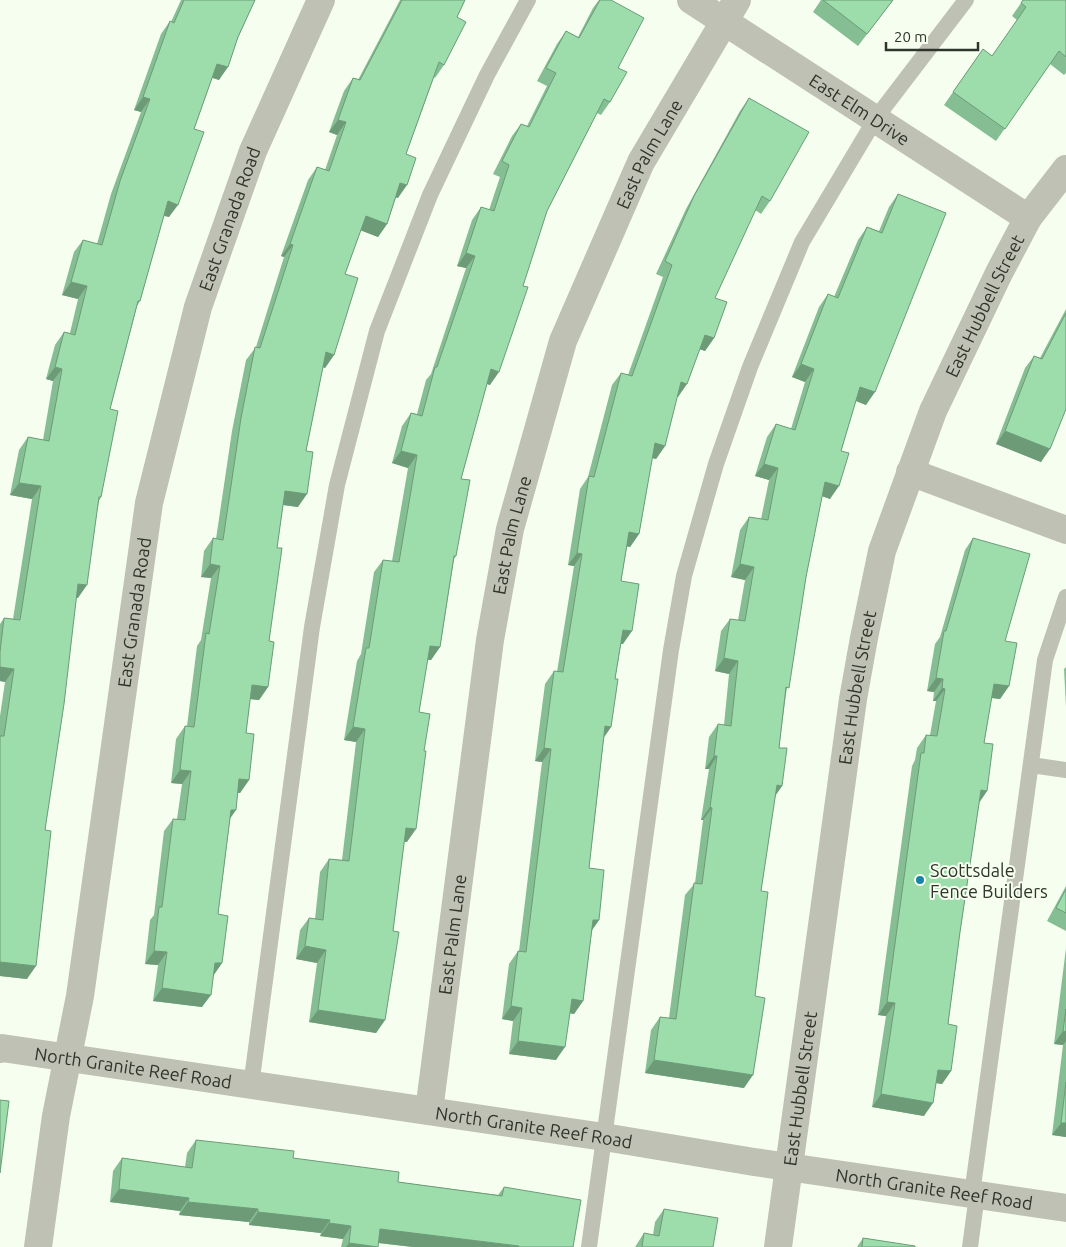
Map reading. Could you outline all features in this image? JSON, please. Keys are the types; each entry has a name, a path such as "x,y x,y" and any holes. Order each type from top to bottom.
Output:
{"street":[{"name":"East Granada Road","path":"38,1247 56,1116 80,996 149,503 198,307 253,151 321,0"},
{"name":"East Elm Drive","path":"691,0 731,11 876,118 1028,218"},
{"name":"East Palm Lane","path":"429,1111 490,640 510,529 563,341 641,162 731,11"},
{"name":"East Hubbell Street","path":"778,1247 849,728 864,638 882,551 933,411 999,273 1028,218 1066,169"},
{"path":"910,472 1066,530"},
{"name":"North Granite Reef Road","path":"1,1048 604,1137 789,1167 1066,1208"}],"lane":[{"path":"251,1086 312,627 337,486 377,331 430,195 487,76 528,0"},
{"path":"588,1247 671,650 684,576 716,464 750,367 802,242 876,118 966,0"},
{"path":"970,1247 974,1194 1045,660 1066,597"},
{"path":"1031,765 1066,770"}],"building":[{"path":"184,0 255,0 238,37 228,67 217,64 194,129 204,132 178,205 168,201 140,301 138,301 110,409 118,411 101,497 99,497 87,585 78,584 64,704 45,830 51,831 36,966 0,962 0,736 4,736 14,669 0,667 0,652 4,618 20,620 41,486 19,483 28,437 49,441 62,369 55,367 64,332 75,335 87,286 71,282 83,240 102,245 120,181 150,99 143,97 170,21 174,23"},
{"path":"402,0 465,0 457,17 466,22 444,65 439,62 406,154 416,158 407,185 400,183 387,224 366,216 345,274 358,278 334,355 326,352 306,451 313,452 307,494 285,491 277,548 282,548 269,641 274,642 268,687 252,685 246,733 254,734 249,780 239,779 236,810 231,810 218,914 228,916 222,963 215,963 211,995 162,988 167,952 154,951 159,907 162,907 173,819 185,820 191,771 180,770 185,726 194,727 206,633 209,634 220,566 210,564 213,538 223,540 241,418 255,347 260,348 293,245 290,244 317,167 329,171 346,122 338,120 353,78 360,80"},
{"path":"600,0 611,0 644,18 618,68 627,72 610,102 604,99 547,211 523,286 528,287 499,372 491,369 461,479 470,480 456,556 454,556 440,647 430,646 419,712 430,714 424,751 426,751 416,829 406,828 393,931 399,932 385,1020 318,1010 326,950 305,946 309,918 323,920 329,859 349,861 365,729 353,727 366,648 369,648 383,560 399,562 417,455 401,451 411,413 422,416 435,367 437,367 475,256 466,253 481,207 494,211 509,165 502,161 521,124 529,127 556,73 546,68 566,31 579,38"},
{"path":"823,0 893,0 867,34"},
{"path":"1023,0 1066,0 1066,57 1059,51 1005,129 953,92 983,49 992,56 1026,7 1021,3"},
{"path":"749,98 809,132 770,201 762,196 715,298 727,302 714,338 705,335 687,384 681,382 665,446 655,443 639,534 629,532 621,581 639,584 632,631 623,630 615,679 618,679 611,727 605,726 589,868 604,870 599,920 593,920 583,1001 572,999 565,1047 518,1041 522,1008 511,1006 518,951 526,952 551,749 544,748 554,671 563,672 582,554 577,553 589,476 594,477 621,373 632,376 672,265 665,261 694,196"},
{"path":"898,194 946,213 875,392 860,387 841,451 849,453 839,486 825,482 806,577 789,688 786,687 779,748 787,748 782,786 777,785 761,891 768,892 755,996 765,998 753,1075 654,1060 660,1017 676,1019 694,883 702,884 712,808 710,807 717,756 714,756 718,724 731,726 738,661 724,658 730,619 745,621 754,567 740,564 749,517 768,520 778,468 764,464 776,424 795,430 814,369 801,364 828,294 838,298 867,227 882,233"},
{"path":"1066,313 1066,409 1050,449 1005,431 1034,356 1042,359"},
{"path":"973,538 1030,554 1005,641 1017,643 1009,686 994,684 984,743 993,744 987,791 981,790 948,1024 957,1026 951,1071 938,1070 933,1103 881,1094 895,1003 887,1002 921,753 924,753 926,735 937,736 945,689 942,688 943,679 936,678 944,631 946,631"},
{"path":"1066,889 1066,913 1056,908"},
{"path":"1066,1009 1066,1032 1063,1031"},
{"path":"1066,1082 1066,1123 1061,1123"},
{"path":"0,1100 9,1101 0,1173"},
{"path":"196,1140 294,1151 293,1158 399,1172 398,1182 502,1196 504,1187 581,1200 573,1247 519,1247 380,1229 378,1247 349,1243 351,1226 329,1223 330,1220 258,1212 258,1209 188,1202 189,1198 119,1189 122,1158 192,1168"},
{"path":"664,1209 718,1218 713,1247 642,1247 644,1233 659,1236"},
{"path":"863,1238 915,1246 915,1247 862,1247"}],"place":[{"name":"Scottsdale Fence Builders","path":"920,880"}]}
